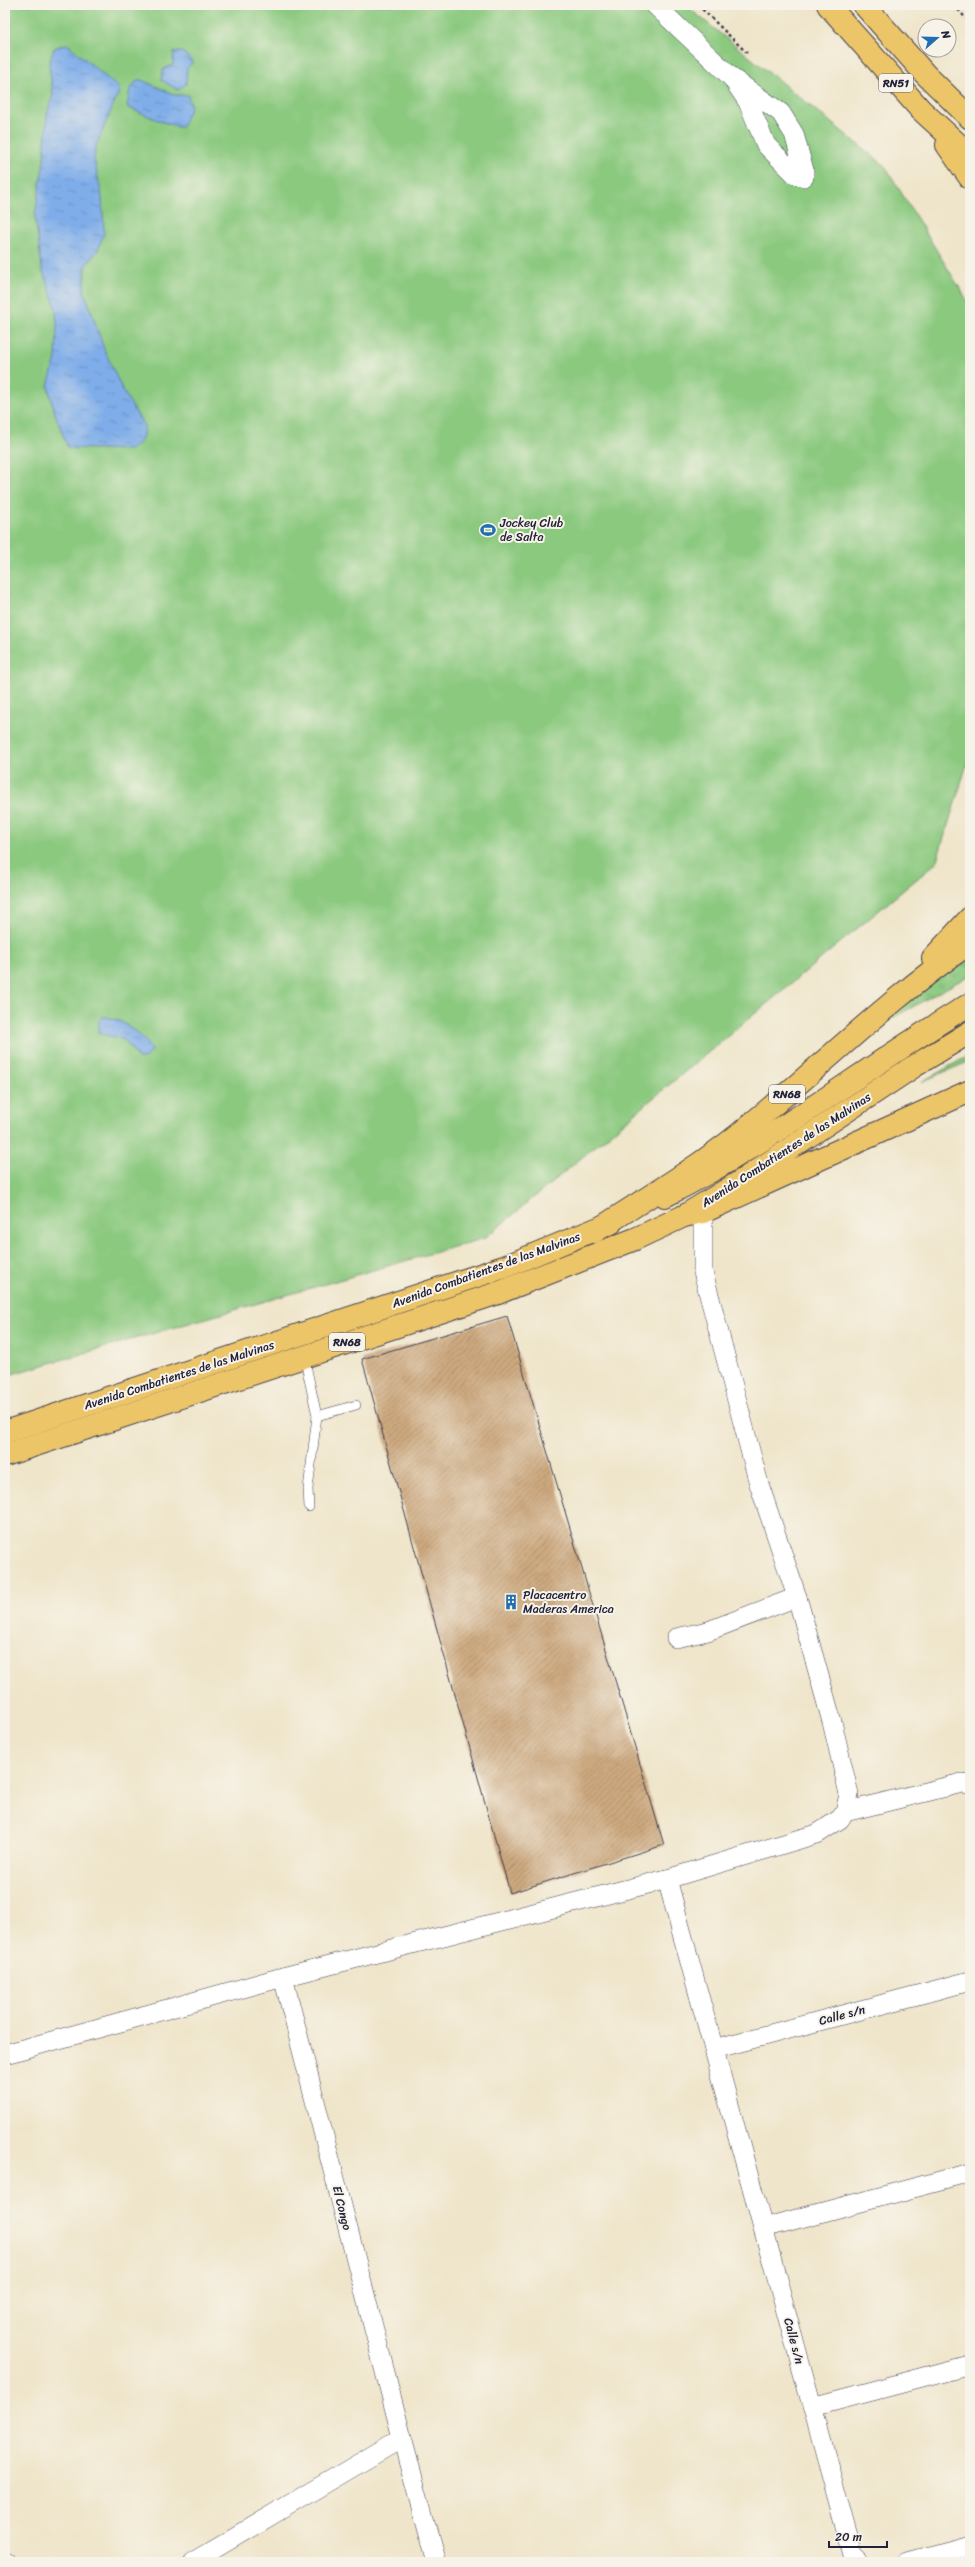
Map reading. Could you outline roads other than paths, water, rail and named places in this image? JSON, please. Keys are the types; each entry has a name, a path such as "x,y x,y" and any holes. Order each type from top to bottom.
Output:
{"main road":[{"name":"RN51","path":"828,5 921,110 970,155"},
{"name":"RN51","path":"864,5 925,74 970,118"},
{"path":"921,110 970,178"},
{"path":"899,996 970,918"},
{"name":"RN68","path":"594,1232 679,1177 738,1134 899,996 970,943"},
{"name":"Avenida Combatientes de las Malvinas","path":"5,1432 504,1267 594,1232 728,1162 862,1072 970,1004"},
{"name":"Avenida Combatientes de las Malvinas","path":"5,1455 504,1291 694,1214 970,1032"},
{"name":"RN68","path":"694,1214 970,1090"}],"street":[{"path":"655,5 732,78 781,113 794,134 804,170 804,177 796,175 766,146 748,102 732,78"},
{"path":"5,2054 283,1977 667,1879 817,1834 840,1819 845,1812 849,1794 832,1722 797,1597 759,1484 703,1272 694,1214"},
{"path":"676,1638 708,1631 797,1597"},
{"path":"845,1812 962,1783 970,1784"},
{"name":"Calle s/n","path":"667,1879 853,2555 860,2562"},
{"name":"El Congo","path":"283,1977 402,2438 436,2562"},
{"name":"Calle s/n","path":"714,2050 970,1981"},
{"path":"763,2228 970,2173"},
{"path":"812,2407 970,2364"},
{"path":"192,2562 402,2438"},
{"path":"907,2562 970,2545"}],"lane":[{"path":"304,1356 317,1416 308,1489 309,1507"},
{"path":"317,1416 356,1405"}],"water":[{"path":"67,44 120,89 96,146 94,159 102,197 104,233 98,250 86,265 84,290 104,349 123,391 144,426 143,436 138,444 130,450 68,448 55,414 48,386 56,358 57,323 55,305 42,269 35,216 44,160 47,114 53,95 49,64 54,48"},
{"path":"174,52 182,52 191,59 192,63 187,68 186,84 178,90 161,80 163,70 173,64"},
{"path":"139,79 175,95 188,95 191,107 182,127 164,122 127,107 130,89"},
{"path":"103,1017 109,1017 131,1028 144,1040 151,1051 144,1059 138,1059 129,1045 122,1039 98,1033 99,1021"}],"place":[{"name":"Jockey Club de Salta","path":"488,530"},
{"name":"Placacentro Maderas America","path":"511,1602"}]}
